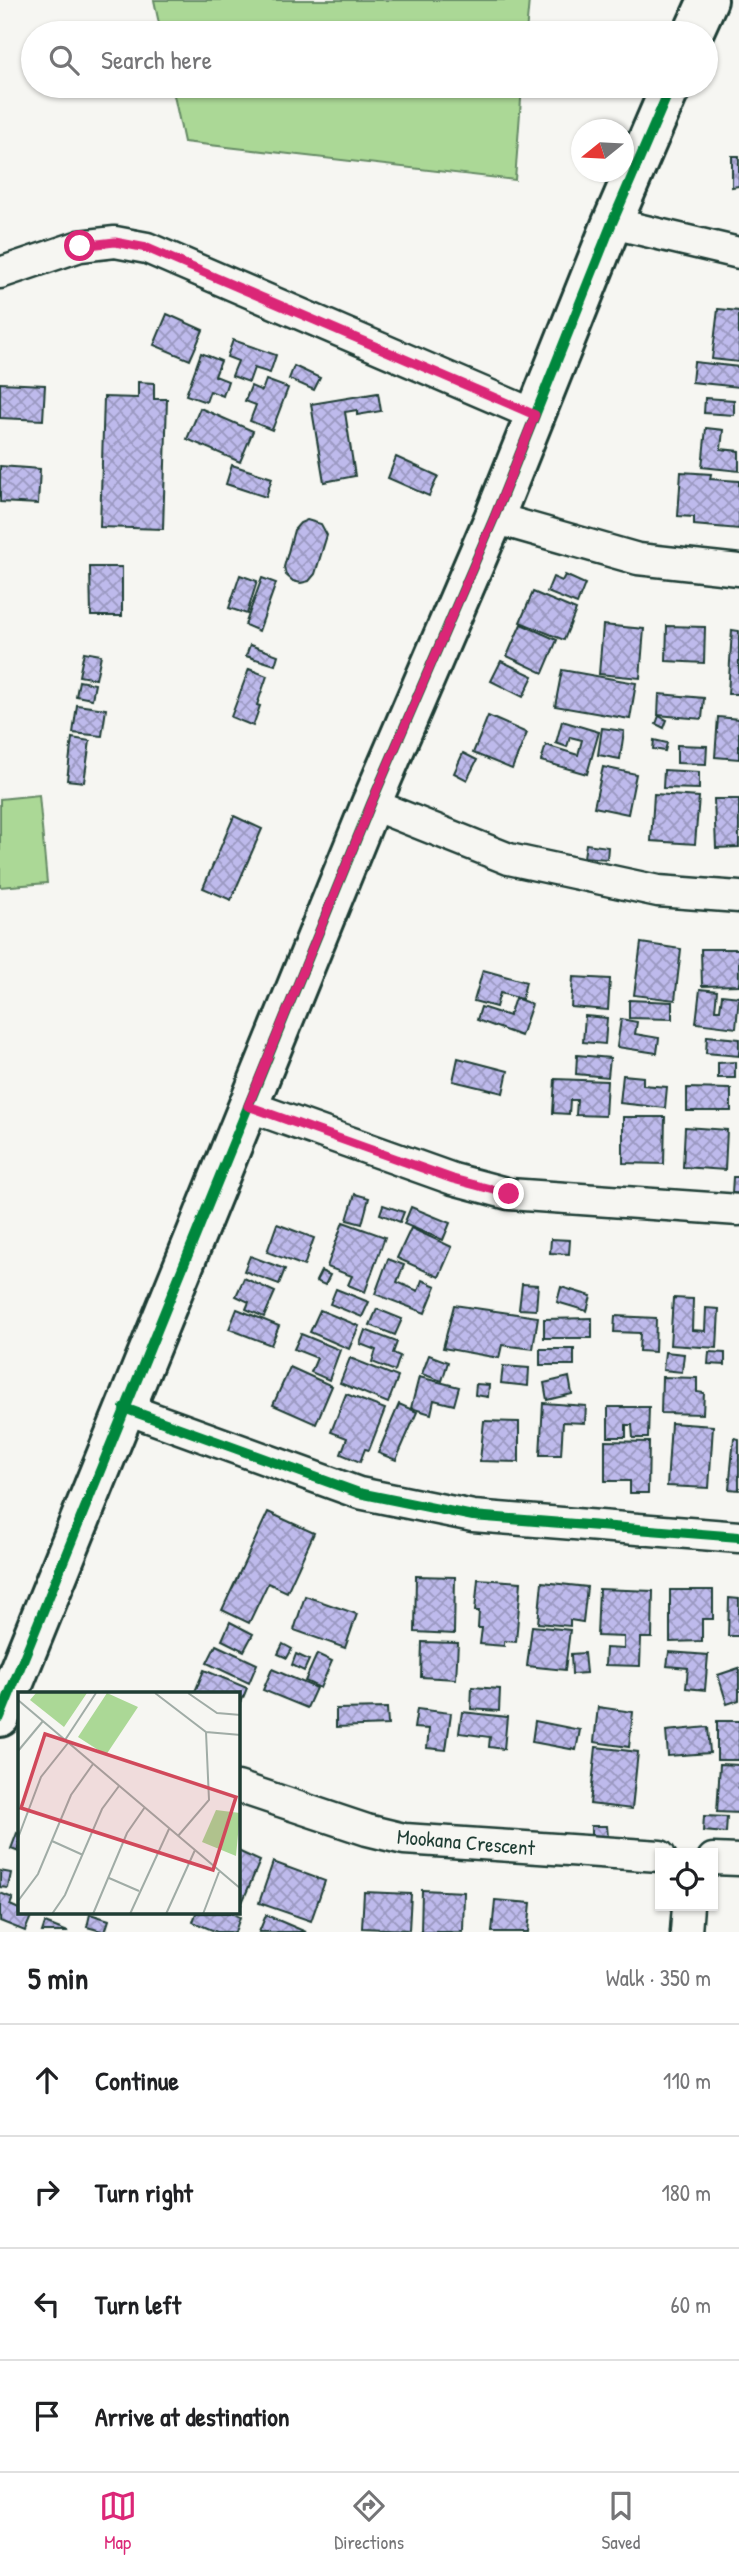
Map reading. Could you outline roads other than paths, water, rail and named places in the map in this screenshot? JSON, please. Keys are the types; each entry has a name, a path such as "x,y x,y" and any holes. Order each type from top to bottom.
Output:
{"street":[{"path":"699,21 708,0"},
{"path":"9,1709 124,1408 371,804 494,518 612,223 666,98"},
{"path":"612,223 739,253"},
{"path":"0,273 80,246 115,242 147,248 535,415"},
{"path":"494,518 638,559 739,570"},
{"path":"371,804 509,859 658,891 739,897"},
{"path":"248,1106 453,1179 509,1194 739,1210"},
{"path":"124,1408 359,1493 473,1516 739,1537"},
{"name":"Mookana Crescent","path":"240,1788 367,1830 404,1839 655,1856"},
{"path":"718,1859 739,1860"},
{"path":"686,1932 688,1911"}]}
